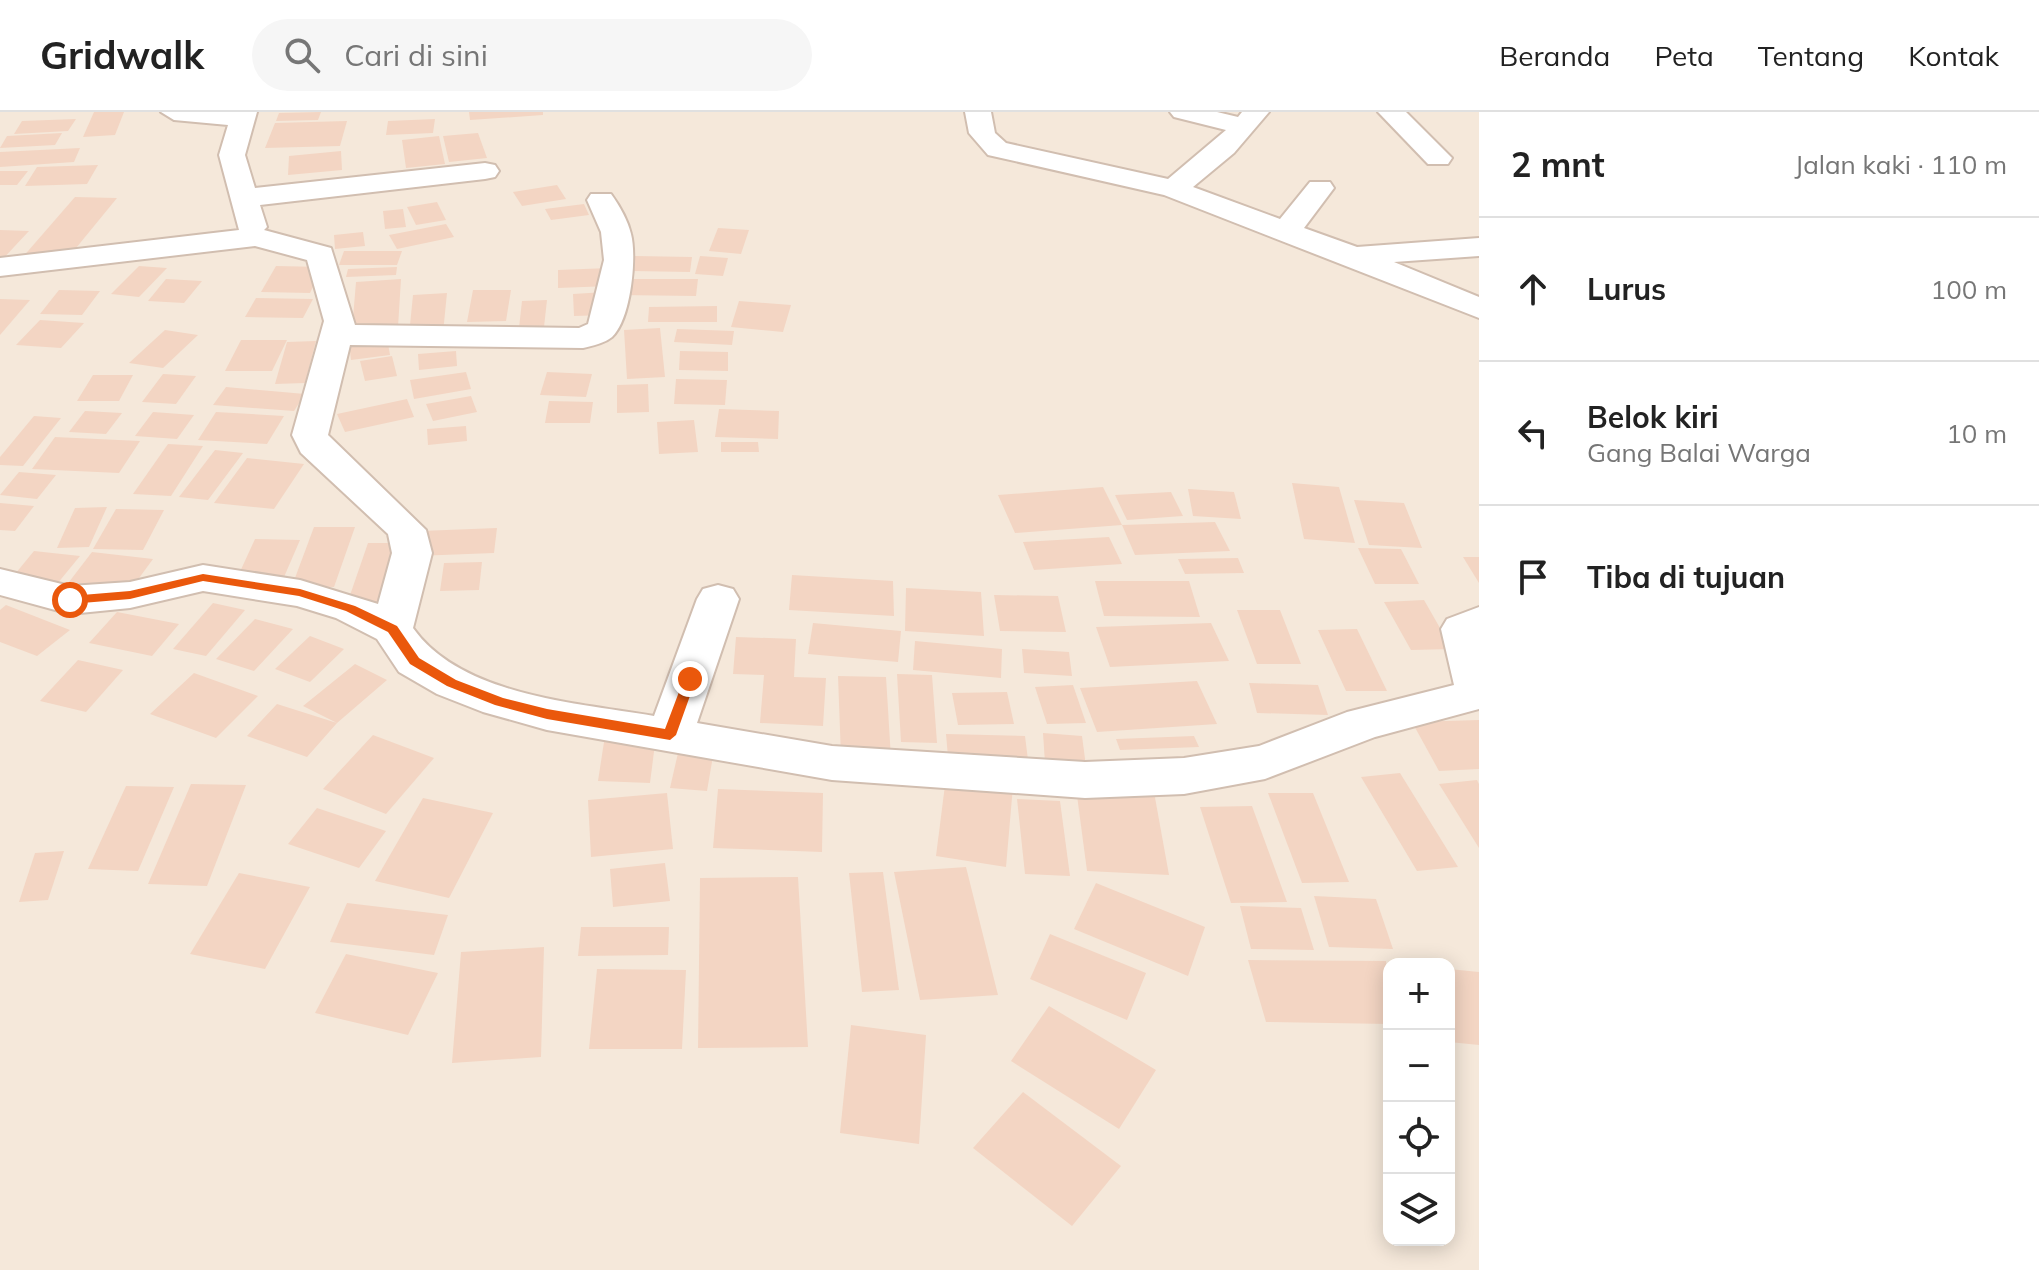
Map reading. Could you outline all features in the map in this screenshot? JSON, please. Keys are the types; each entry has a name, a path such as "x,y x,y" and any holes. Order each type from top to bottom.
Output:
{"street":[{"path":"174,112 243,115 232,155 255,237"},
{"path":"978,112 977,121 982,133 997,149 1173,189 1353,256 1479,308"},
{"path":"1183,112 1250,119"},
{"path":"1391,112 1438,158"},
{"path":"1173,189 1225,147 1250,119"},
{"path":"244,198 485,171"},
{"path":"1286,231 1320,188"},
{"path":"338,335 583,338 600,331 608,319 619,260 616,232 601,200"},
{"path":"0,267 255,237 320,254 340,321 310,435 314,445 407,530 412,553 392,629"},
{"path":"1353,256 1479,247"},
{"path":"0,582 48,596 102,599 203,578 300,593 351,608 392,629 414,661 452,683 499,701 547,714 832,763 1004,777 1135,780 1226,771 1265,762 1363,724 1468,697 1475,691 1476,685 1462,629 1479,621"},
{"path":"670,735 718,599"}],"shaded area":[{"path":"0,112 1479,112 1479,1270 0,1270"}],"building":[{"path":"94,112 124,112 115,135 83,137"},
{"path":"321,112 318,120 276,121 279,113"},
{"path":"469,112 543,112 543,115 470,120"},
{"path":"76,119 68,131 14,134 22,121"},
{"path":"435,119 433,133 386,135 388,121"},
{"path":"347,121 340,146 265,148 275,123"},
{"path":"62,133 55,145 0,148 7,136"},
{"path":"478,133 487,158 449,162 443,136"},
{"path":"439,136 445,164 406,168 402,140"},
{"path":"80,148 74,162 0,167 0,152"},
{"path":"341,151 342,170 288,175 289,156"},
{"path":"98,165 87,184 25,186 37,167"},
{"path":"0,171 28,171 17,185 0,185"},
{"path":"557,185 566,199 522,206 513,192"},
{"path":"75,197 117,198 67,259 22,258"},
{"path":"437,202 446,220 416,225 407,207"},
{"path":"584,204 589,215 551,220 545,209"},
{"path":"403,209 406,227 385,229 383,211"},
{"path":"446,224 454,237 397,249 389,235"},
{"path":"718,228 749,230 741,254 709,251"},
{"path":"0,230 29,231 0,262"},
{"path":"363,232 365,246 335,249 334,235"},
{"path":"344,251 402,251 397,265 339,265"},
{"path":"635,256 692,257 690,272 632,271"},
{"path":"700,256 728,258 723,276 695,274"},
{"path":"139,266 167,268 139,297 111,294"},
{"path":"276,266 323,267 310,293 261,292"},
{"path":"397,267 396,275 346,277 348,269"},
{"path":"609,268 610,286 558,288 558,270"},
{"path":"166,279 202,281 184,303 148,301"},
{"path":"401,279 398,327 352,330 356,282"},
{"path":"621,279 698,279 696,296 618,295"},
{"path":"59,290 100,291 82,315 40,314"},
{"path":"473,290 511,290 506,321 467,322"},
{"path":"605,292 607,315 574,316 573,294"},
{"path":"447,293 443,333 409,335 413,295"},
{"path":"256,298 313,299 303,318 245,317"},
{"path":"0,299 30,300 0,335"},
{"path":"547,300 543,336 518,337 522,301"},
{"path":"739,301 791,305 783,332 731,327"},
{"path":"717,306 717,322 648,322 649,307"},
{"path":"40,320 84,323 61,348 16,345"},
{"path":"660,328 665,377 627,379 624,330"},
{"path":"677,329 734,331 732,345 674,342"},
{"path":"165,330 198,335 163,368 129,363"},
{"path":"387,338 390,355 351,360 349,343"},
{"path":"241,340 287,340 272,371 225,371"},
{"path":"316,341 305,383 275,384 287,342"},
{"path":"456,351 457,366 419,370 418,354"},
{"path":"680,351 728,352 728,371 679,370"},
{"path":"392,356 397,376 365,381 360,361"},
{"path":"466,372 471,389 414,399 410,380"},
{"path":"547,372 592,374 586,397 540,395"},
{"path":"163,374 196,376 176,404 142,402"},
{"path":"93,375 133,375 119,401 77,401"},
{"path":"676,379 727,380 725,405 674,404"},
{"path":"648,384 649,412 617,413 617,385"},
{"path":"226,387 305,394 294,411 213,405"},
{"path":"471,396 477,412 433,421 426,404"},
{"path":"407,399 414,417 345,432 337,414"},
{"path":"549,401 593,402 590,423 545,423"},
{"path":"719,409 779,411 778,439 715,437"},
{"path":"85,411 122,413 106,434 69,432"},
{"path":"153,412 194,415 177,439 135,436"},
{"path":"216,412 284,416 267,444 198,440"},
{"path":"34,416 61,418 23,466 0,465 0,457"},
{"path":"694,420 698,452 659,454 657,422"},
{"path":"466,426 467,441 428,445 427,429"},
{"path":"55,437 140,441 119,473 32,469"},
{"path":"721,442 758,442 759,452 721,452"},
{"path":"168,444 203,446 171,496 133,494"},
{"path":"215,450 243,453 208,500 179,497"},
{"path":"247,458 304,464 274,509 214,503"},
{"path":"19,472 56,475 37,499 0,495"},
{"path":"1292,483 1339,487 1355,543 1304,539"},
{"path":"1103,487 1122,525 1015,533 998,495"},
{"path":"1188,489 1234,492 1241,519 1193,516"},
{"path":"1171,492 1183,516 1127,520 1115,495"},
{"path":"1354,500 1404,503 1422,548 1369,545"},
{"path":"0,503 34,506 15,531 0,530"},
{"path":"107,507 89,547 57,548 75,508"},
{"path":"116,509 164,510 143,550 93,549"},
{"path":"1215,522 1230,551 1135,555 1122,525"},
{"path":"314,527 355,527 334,587 292,586"},
{"path":"497,528 494,553 416,556 421,531"},
{"path":"1109,537 1122,564 1034,570 1023,542"},
{"path":"255,539 300,540 284,577 238,576"},
{"path":"368,543 397,543 378,602 348,601"},
{"path":"1358,548 1401,549 1419,584 1375,584"},
{"path":"34,551 80,556 57,584 11,579"},
{"path":"92,552 153,559 131,589 69,582"},
{"path":"1463,557 1479,557 1479,583"},
{"path":"1238,558 1244,573 1185,574 1178,559"},
{"path":"482,562 479,590 440,591 444,563"},
{"path":"792,575 893,581 894,616 789,610"},
{"path":"1095,581 1189,581 1200,617 1104,616"},
{"path":"906,588 981,592 984,636 905,631"},
{"path":"994,595 1058,596 1066,632 1000,631"},
{"path":"1424,600 1452,649 1411,650 1384,602"},
{"path":"213,603 245,610 206,656 173,649"},
{"path":"6,605 70,630 37,656 0,642 0,610"},
{"path":"1237,610 1280,610 1301,664 1257,664"},
{"path":"117,612 179,624 152,656 89,643"},
{"path":"255,619 293,629 254,671 216,659"},
{"path":"813,623 901,631 898,662 808,654"},
{"path":"1211,623 1229,661 1110,667 1096,627"},
{"path":"1357,629 1387,691 1346,691 1318,630"},
{"path":"310,636 344,649 310,682 275,669"},
{"path":"736,637 796,639 794,677 826,678 823,726 760,723 764,675 733,674"},
{"path":"915,641 1002,649 1001,678 913,670"},
{"path":"1022,649 1069,652 1072,676 1024,673"},
{"path":"78,660 123,670 86,712 40,701"},
{"path":"355,664 387,680 337,723 303,706"},
{"path":"194,673 258,696 216,738 150,714"},
{"path":"897,674 932,675 937,743 901,742"},
{"path":"838,676 886,677 891,758 841,757"},
{"path":"1197,681 1217,724 1097,732 1080,688"},
{"path":"1249,683 1318,685 1328,715 1257,713"},
{"path":"1073,685 1086,723 1047,724 1035,687"},
{"path":"1007,692 1014,724 958,725 952,693"},
{"path":"277,704 337,723 307,757 247,736"},
{"path":"1479,720 1479,769 1439,771 1412,722"},
{"path":"1043,733 1082,736 1086,766 1045,763"},
{"path":"946,734 1025,736 1028,760 948,757"},
{"path":"373,735 434,758 386,814 323,789"},
{"path":"1194,736 1199,747 1120,750 1116,739"},
{"path":"604,742 655,744 650,783 598,781"},
{"path":"678,753 713,756 707,791 670,788"},
{"path":"1400,773 1458,867 1417,871 1361,777"},
{"path":"946,777 1013,786 1006,867 936,856"},
{"path":"1477,780 1479,784 1479,848 1439,784"},
{"path":"191,784 246,785 207,886 148,884"},
{"path":"126,786 174,787 138,871 88,869"},
{"path":"1076,788 1154,792 1169,875 1087,871"},
{"path":"718,789 823,793 822,852 713,848"},
{"path":"667,793 673,849 591,857 588,800"},
{"path":"1268,793 1313,793 1349,882 1302,883"},
{"path":"423,798 493,813 449,898 375,881"},
{"path":"1017,799 1060,801 1070,876 1025,874"},
{"path":"1252,806 1287,902 1231,903 1200,807"},
{"path":"317,808 386,831 359,868 288,844"},
{"path":"64,851 48,900 19,902 35,853"},
{"path":"665,863 670,901 613,907 610,869"},
{"path":"966,867 998,995 920,1000 894,872"},
{"path":"883,872 899,990 862,992 849,873"},
{"path":"239,873 310,887 265,969 190,954"},
{"path":"798,877 808,1047 698,1048 700,878"},
{"path":"1096,883 1205,927 1188,976 1074,929"},
{"path":"1314,896 1376,899 1393,949 1329,947"},
{"path":"347,903 448,915 434,955 330,942"},
{"path":"1240,906 1301,908 1314,950 1251,949"},
{"path":"581,927 669,927 668,955 578,956"},
{"path":"1050,934 1146,973 1127,1020 1030,979"},
{"path":"544,947 541,1057 452,1063 461,952"},
{"path":"346,954 438,973 408,1035 315,1013"},
{"path":"1248,960 1383,961 1383,1024 1266,1022"},
{"path":"597,969 686,970 682,1049 589,1049"},
{"path":"1455,970 1479,972 1479,1045 1455,1043"},
{"path":"1049,1006 1156,1070 1119,1129 1011,1061"},
{"path":"851,1025 926,1035 919,1144 840,1133"},
{"path":"1023,1092 1121,1166 1072,1226 973,1148"}],"route":[{"path":"70,600 130,595 203,578 300,593 351,608 392,629 414,661 452,683 499,701 547,714 670,735 690,679"}]}
